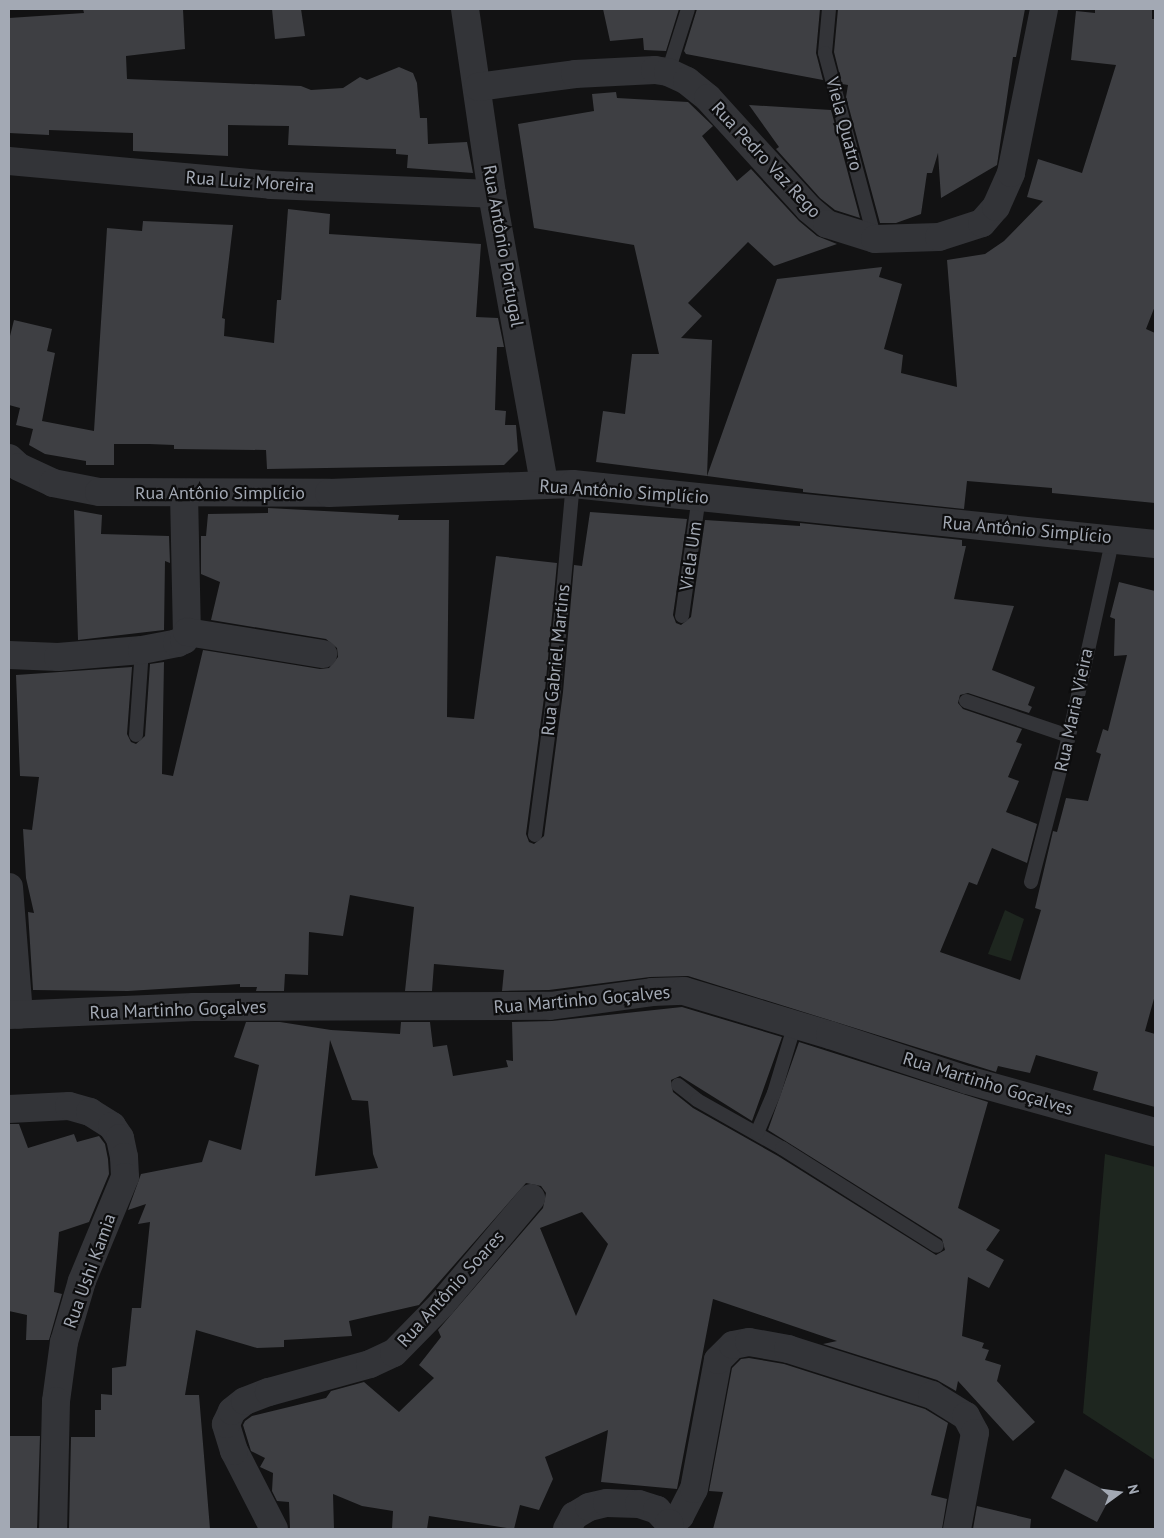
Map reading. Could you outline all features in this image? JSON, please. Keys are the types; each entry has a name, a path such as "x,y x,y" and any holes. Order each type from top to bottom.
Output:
{"street":[{"name":"Rua Antônio Portugal","path":"465,9 478,87 492,194 544,484"},
{"name":"Rua Pedro Vaz Rego","path":"478,87 575,74 655,70 668,72 687,81 708,98 809,209 827,224 875,239 939,237 982,223 996,207 1011,173 1044,9"},
{"name":"Rua Luiz Moreira","path":"9,161 271,185 492,194"},
{"name":"Rua Antônio Simplício","path":"9,458 19,467 53,482 99,492 349,492 572,484 1022,532 1113,538 1155,544"},
{"path":"9,655 68,657 142,650 184,640 188,632 184,493"},
{"path":"188,632 323,654"},
{"path":"9,887 14,1015"},
{"name":"Rua Martinho Goçalves","path":"14,1015 194,1006 540,1006 684,991 794,1024 967,1080 1155,1132"},
{"name":"Rua Ushi Kamia","path":"9,1109 69,1106 90,1112 112,1126 120,1138 124,1157 125,1177 82,1281 64,1342 56,1400 53,1529"},
{"name":"Rua Antônio Soares","path":"274,1529 234,1451 226,1424 232,1412 245,1401 269,1392 370,1364 394,1353 441,1305 531,1198"},
{"path":"567,1529 574,1516 607,1503 639,1504 657,1510 670,1526 688,1505 694,1489 718,1360 733,1345 749,1342 781,1348 932,1395 966,1416 975,1433 957,1529"}],"lane":[{"path":"668,72 688,9"},
{"name":"Viela Quatro","path":"829,9 825,53 875,239"},
{"name":"Rua Gabriel Martins","path":"535,835 554,691 572,484"},
{"name":"Viela Um","path":"682,616 699,497"},
{"name":"Rua Maria Vieira","path":"1031,882 1069,736 1113,538"},
{"path":"136,735 142,650"},
{"path":"966,701 1069,736"},
{"path":"757,1133 774,1093 794,1024"},
{"path":"678,1085 697,1100 757,1133 937,1246"}],"shaded area":[{"path":"1005,910 1024,919 1011,961 988,954"},
{"path":"1105,1154 1155,1167 1155,1460 1083,1413"}],"building":[{"path":"83,9 183,9 185,49 126,56 127,79 301,86 311,90 343,88 360,77 367,80 399,67 413,73 417,83 420,118 427,118 428,144 467,142 473,173 407,168 408,155 396,154 396,149 288,145 289,126 228,125 228,156 133,151 133,133 49,130 49,135 9,133 9,18 84,13"},
{"path":"272,9 301,9 305,36 275,39"},
{"path":"603,9 679,9 666,51 644,50 643,38 610,41"},
{"path":"697,9 820,9 816,53 823,80 686,54 684,51"},
{"path":"838,9 1025,9 1016,57 1013,57 997,165 941,198 938,153 932,173 927,173 921,214 896,223 880,223 846,97 848,85 842,84 834,52"},
{"path":"1095,9 1152,9 1152,19 1155,19 1155,306 1146,329 1155,333 1155,503 1052,493 1052,488 967,481 964,509 803,492 803,489 707,476 777,279 882,267 879,277 902,284 884,349 903,355 901,373 957,387 947,260 985,254 1004,241 1043,201 1027,197 1038,159 1082,173 1116,65 1071,60 1076,11 1095,13"},
{"path":"616,92 617,98 688,102 713,126 702,136 737,181 751,169 799,221 817,236 837,244 774,266 748,242 688,303 702,316 681,338 712,340 707,476 596,462 603,411 625,414 632,354 659,354 634,245 534,228 518,124 594,111 592,94"},
{"path":"749,105 831,110 860,218 835,210 820,198 776,149 779,147"},
{"path":"288,209 330,214 329,234 481,244 476,317 498,318 504,347 497,347 495,410 506,411 505,425 516,425 518,451 504,465 267,469 266,450 174,449 174,445 114,444 114,465 86,465 86,461 45,454 29,445 33,429 16,425 20,408 9,405 9,340 14,320 52,329 47,351 55,353 42,421 94,431 107,228 142,231 143,221 233,225 222,318 225,319 224,336 274,343 277,300 281,300"},
{"path":"268,508 399,515 398,520 449,520 447,717 474,719 496,556 557,563 545,690 526,834 529,842 534,844 544,836 563,692 574,565 582,566 590,512 687,519 673,615 676,623 681,625 691,617 705,520 800,526 800,523 962,540 962,546 966,546 954,599 1014,606 992,670 1035,687 1028,705 1032,707 1029,713 968,693 960,695 958,703 963,709 1022,729 1016,742 1022,744 1008,777 1019,781 1006,812 1037,824 1027,863 992,848 977,885 969,882 940,952 1020,980 1041,910 1035,908 1053,831 1057,832 1066,798 1088,801 1101,754 1096,752 1103,729 1108,731 1127,655 1114,656 1115,619 1110,617 1119,582 1155,591 1155,995 1145,1031 1155,1034 1155,1107 1093,1090 1098,1072 1036,1055 1030,1073 998,1066 996,1072 688,976 650,977 549,990 502,991 504,970 434,964 432,991 405,991 414,907 350,895 343,936 309,932 308,975 285,974 284,991 256,991 257,987 240,987 240,984 128,991 33,990 28,912 34,913 26,878 23,829 32,830 39,777 20,776 16,675 132,667 127,734 131,742 136,744 145,736 150,664 164,662 162,774 173,776 203,650 320,669 329,668 338,657 337,648 326,639 211,620 220,582 201,574 201,536 206,536 208,514 268,513"},
{"path":"74,510 102,515 101,534 169,536 170,563 165,561 164,630 78,640"},
{"path":"682,1007 782,1037 752,1121 680,1076 671,1080 673,1092 693,1108 778,1156 936,1255 945,1250 942,1239 768,1130 799,1042 988,1102 958,1208 1000,1230 986,1250 1004,1260 989,1288 968,1277 962,1336 984,1343 982,1348 989,1350 985,1360 1001,1365 997,1381 1035,1422 1013,1441 958,1381 956,1391 937,1380 823,1344 837,1341 713,1299 677,1489 601,1482 608,1430 545,1457 553,1479 539,1510 520,1505 514,1529 429,1516 427,1529 392,1529 393,1511 362,1506 333,1494 334,1529 290,1529 289,1502 277,1501 272,1491 273,1473 260,1467 265,1458 251,1451 243,1425 245,1421 252,1416 326,1398 331,1391 364,1382 399,1412 434,1378 419,1365 441,1337 438,1330 543,1208 546,1193 541,1186 526,1183 419,1305 349,1321 352,1336 284,1340 284,1347 257,1348 196,1330 185,1395 199,1395 210,1529 69,1529 71,1437 95,1437 95,1410 101,1410 101,1394 112,1395 112,1368 126,1366 132,1308 141,1308 150,1222 138,1224 146,1204 128,1210 141,1174 202,1162 209,1140 241,1150 259,1065 234,1057 246,1022 280,1022 331,1030 400,1034 401,1022 430,1022 433,1047 447,1045 453,1076 508,1067 506,1060 513,1061 512,1022 552,1021","holes":["330,1040 352,1100 368,1101 373,1154 378,1168 315,1176","582,1212 608,1244 576,1316 540,1228"]},
{"path":"9,1124 19,1124 28,1148 74,1134 77,1142 99,1136 105,1144 108,1159 109,1174 89,1222 59,1232 54,1292 62,1294 49,1340 26,1340 27,1315 9,1311"},
{"path":"749,1358 784,1364 925,1409 948,1423 931,1495 947,1499 942,1529 713,1529 723,1492 709,1491 732,1368 741,1359"},
{"path":"9,1436 40,1436 37,1529 9,1529"},
{"path":"1065,1469 1112,1494 1097,1522 1051,1498"},
{"path":"977,1506 1031,1519 1030,1529 973,1529"}]}
